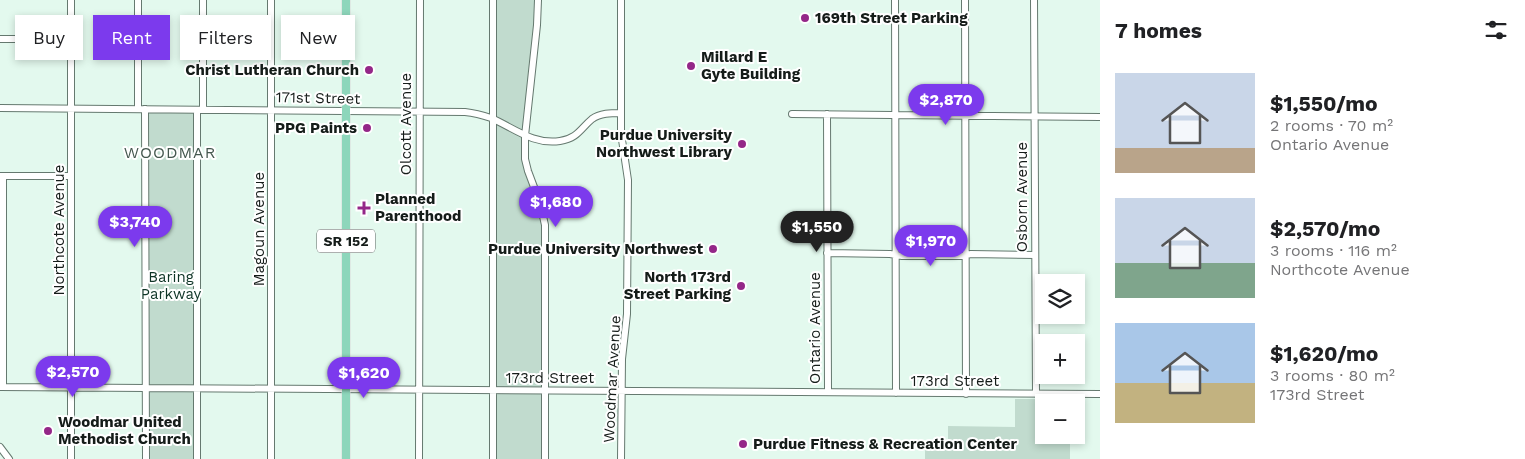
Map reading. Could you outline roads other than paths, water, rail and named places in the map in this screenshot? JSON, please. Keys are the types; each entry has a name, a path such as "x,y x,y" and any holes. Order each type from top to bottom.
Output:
{"main road":[{"name":"SR 152","path":"346,0 346,459"}],"street":[{"name":"Northcote Avenue","path":"71,0 71,15"},
{"path":"138,0 142,109 146,459"},
{"path":"197,459 200,110 203,0"},
{"name":"Magoun Avenue","path":"271,459 272,0"},
{"name":"Olcott Avenue","path":"419,459 420,0"},
{"path":"493,0 493,459"},
{"path":"538,0 525,136 525,159 540,203 545,225 545,459"},
{"name":"Woodmar Avenue","path":"621,0 621,142 628,180 628,314 622,359 621,459"},
{"path":"895,0 896,393"},
{"path":"965,0 966,394"},
{"name":"Osborn Avenue","path":"1034,0 1036,394"},
{"path":"0,39 15,39"},
{"name":"Northcote Avenue","path":"71,60 71,459"},
{"name":"171st Street","path":"0,108 465,112 476,113 493,119 525,136 560,141 575,136 591,120 600,115 621,113"},
{"path":"792,114 1100,117"},
{"name":"Ontario Avenue","path":"827,114 828,392"},
{"path":"2,387 1,176 71,176"},
{"path":"827,253 1035,255"},
{"name":"173rd Street","path":"2,387 1035,394"},
{"name":"173rd Street","path":"1085,394 1100,394"},
{"path":"0,447 9,459"}],"place":[{"name":"169th Street Parking","path":"805,18"},
{"name":"Millard E Gyte Building","path":"691,66"},
{"name":"Christ Lutheran Church","path":"369,70"},
{"name":"PPG Paints","path":"367,128"},
{"name":"Purdue University Northwest Library","path":"742,144"},
{"name":"Planned Parenthood","path":"364,208"},
{"name":"Purdue University Northwest","path":"713,249"},
{"name":"North 173rd Street Parking","path":"741,286"},
{"name":"Woodmar United Methodist Church","path":"48,431"},
{"name":"Purdue Fitness & Recreation Center","path":"743,444"}],"district":[{"name":"WOODMAR","path":"170,152"}],"park label":[{"name":"Baring Parkway","path":"171,286"}]}
